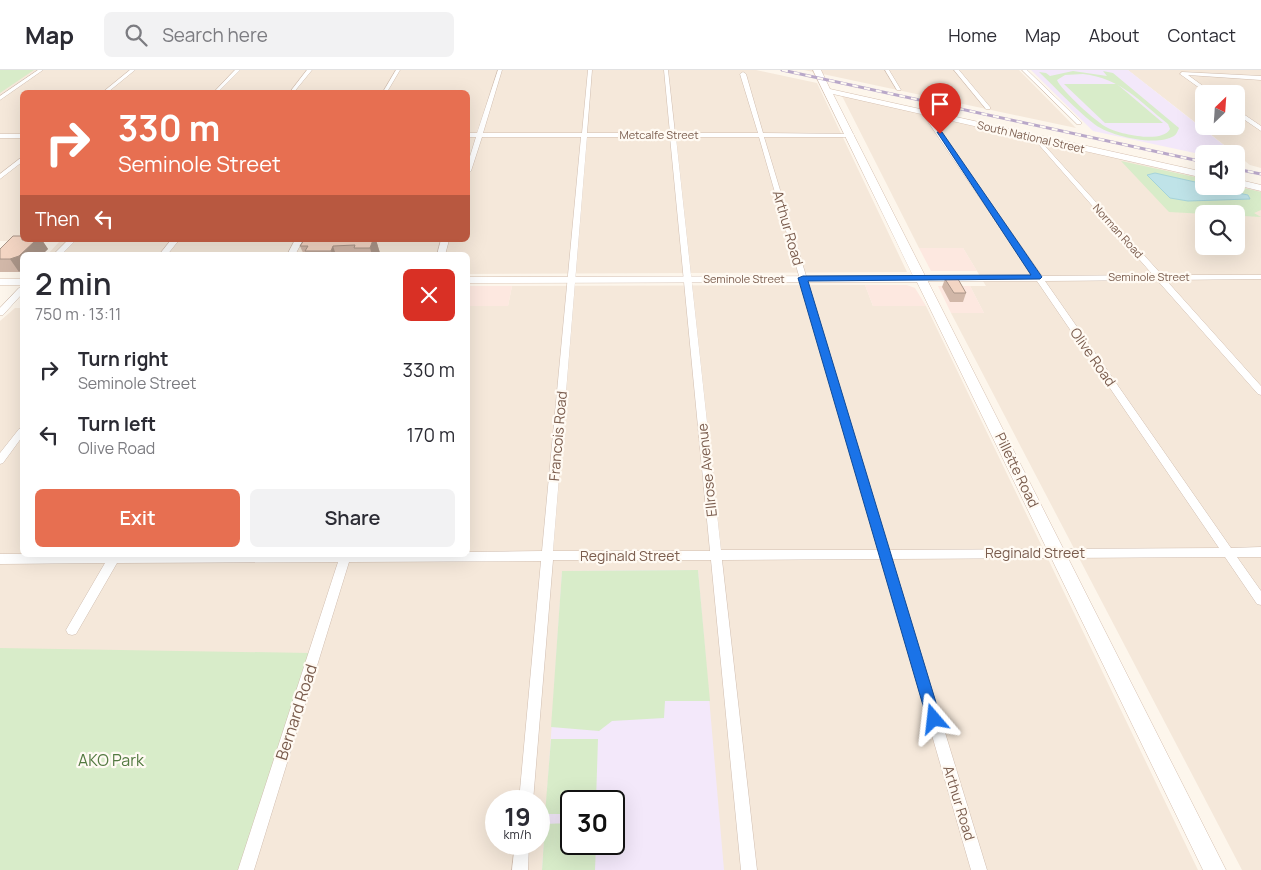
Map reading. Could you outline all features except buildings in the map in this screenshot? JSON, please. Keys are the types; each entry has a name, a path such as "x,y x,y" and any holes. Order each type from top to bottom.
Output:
{"street":[{"path":"0,98 41,70"},
{"path":"108,90 133,70"},
{"path":"218,90 238,70"},
{"path":"294,90 310,70"},
{"path":"386,90 398,70"},
{"path":"470,164 500,70"},
{"name":"Francois Road","path":"527,790 590,70"},
{"name":"Ellrose Avenue","path":"666,70 750,870"},
{"name":"Pillette Road","path":"817,70 851,134 1216,870"},
{"path":"887,70 899,89"},
{"path":"956,70 988,108"},
{"path":"1024,70 1078,123"},
{"path":"1180,71 1261,78"},
{"path":"1180,71 1199,85"},
{"name":"Arthur Road","path":"743,74 979,870"},
{"name":"South National Street","path":"829,91 1195,173"},
{"name":"Olive Road","path":"925,113 1261,600"},
{"path":"1245,117 1261,129"},
{"name":"Metcalfe Street","path":"470,135 851,134"},
{"path":"0,136 20,136"},
{"name":"Norman Road","path":"1034,137 1261,392"},
{"path":"0,177 20,161"},
{"path":"1245,184 1261,188"},
{"path":"60,252 70,242"},
{"path":"165,252 173,242"},
{"name":"Seminole Street","path":"470,280 1261,277"},
{"path":"0,282 20,282"},
{"path":"0,313 20,292"},
{"path":"0,460 20,435"},
{"name":"Reginald Street","path":"470,556 1261,552"},
{"path":"72,630 115,557"},
{"name":"Reginald Street","path":"0,559 115,557"},
{"name":"Bernard Road","path":"246,870 345,557"},
{"path":"520,870 521,855"}],"shaded area":[{"path":"0,70 756,70 817,83 907,272 470,274 470,252 50,252 59,242 470,242 470,90 20,90 20,241 0,241"},
{"path":"804,70 1019,70 1076,128"},
{"path":"1031,70 1128,70 1195,123 1195,135 1211,135 1224,145 1195,145 1195,153 1093,131"},
{"path":"1128,70 1261,70 1261,168 1250,165 1245,161 1245,145 1224,145 1211,135 1245,135 1245,85 1195,85 1195,122"},
{"path":"842,96 1195,176 1195,195 1245,195 1245,188 1261,191 1261,870 1242,870 951,313 984,313 970,286 986,286 963,248 919,248"},
{"path":"919,248 963,248 977,271 931,271"},
{"path":"865,285 873,306 926,306 1198,870 0,870 0,321 15,308 20,308 20,557 470,557 470,306 508,306 512,286"},
{"path":"865,285 907,285 915,288 926,306 873,306"},
{"path":"470,286 512,286 508,306 470,306"},
{"path":"938,286 970,286 984,313 951,313"},
{"path":"698,570 724,870 542,870 543,855 550,855 550,790 547,790 562,571"}],"green space":[{"path":"0,70 34,70 0,93"},
{"path":"1073,71 1107,76 1103,71 1113,73 1179,128 1177,133 1166,139 1144,140 1120,136 1100,128 1072,105 1039,72 1050,76","holes":["1083,74 1108,80 1129,92 1168,124 1170,129 1166,134 1150,137 1131,135 1108,128 1080,106 1057,80 1065,75"]},
{"path":"1064,84 1117,84 1163,123 1105,123"},
{"path":"1121,161 1195,177 1195,195 1245,195 1245,188 1261,192 1261,210 1254,213 1261,217 1245,216 1245,205 1195,205 1195,213 1169,212"},
{"path":"698,570 710,701 665,701 664,718 612,721 599,731 551,727 562,571"},
{"name":"AKO Park","path":"0,648 310,653 240,870 0,870"},
{"path":"551,739 598,739 596,790 560,790 560,814 550,814 550,790 547,790"},
{"path":"560,823 560,855 596,855 595,870 542,870 543,855 550,855 550,824"}],"water":[{"path":"1155,173 1195,182 1195,195 1245,194 1248,195 1250,199 1188,201 1170,198 1147,175"}],"railway":[{"path":"782,70 1195,160"},
{"path":"1245,171 1261,174"}],"route":[{"path":"934,719 803,278 933,279 1037,277 940,134"}]}
